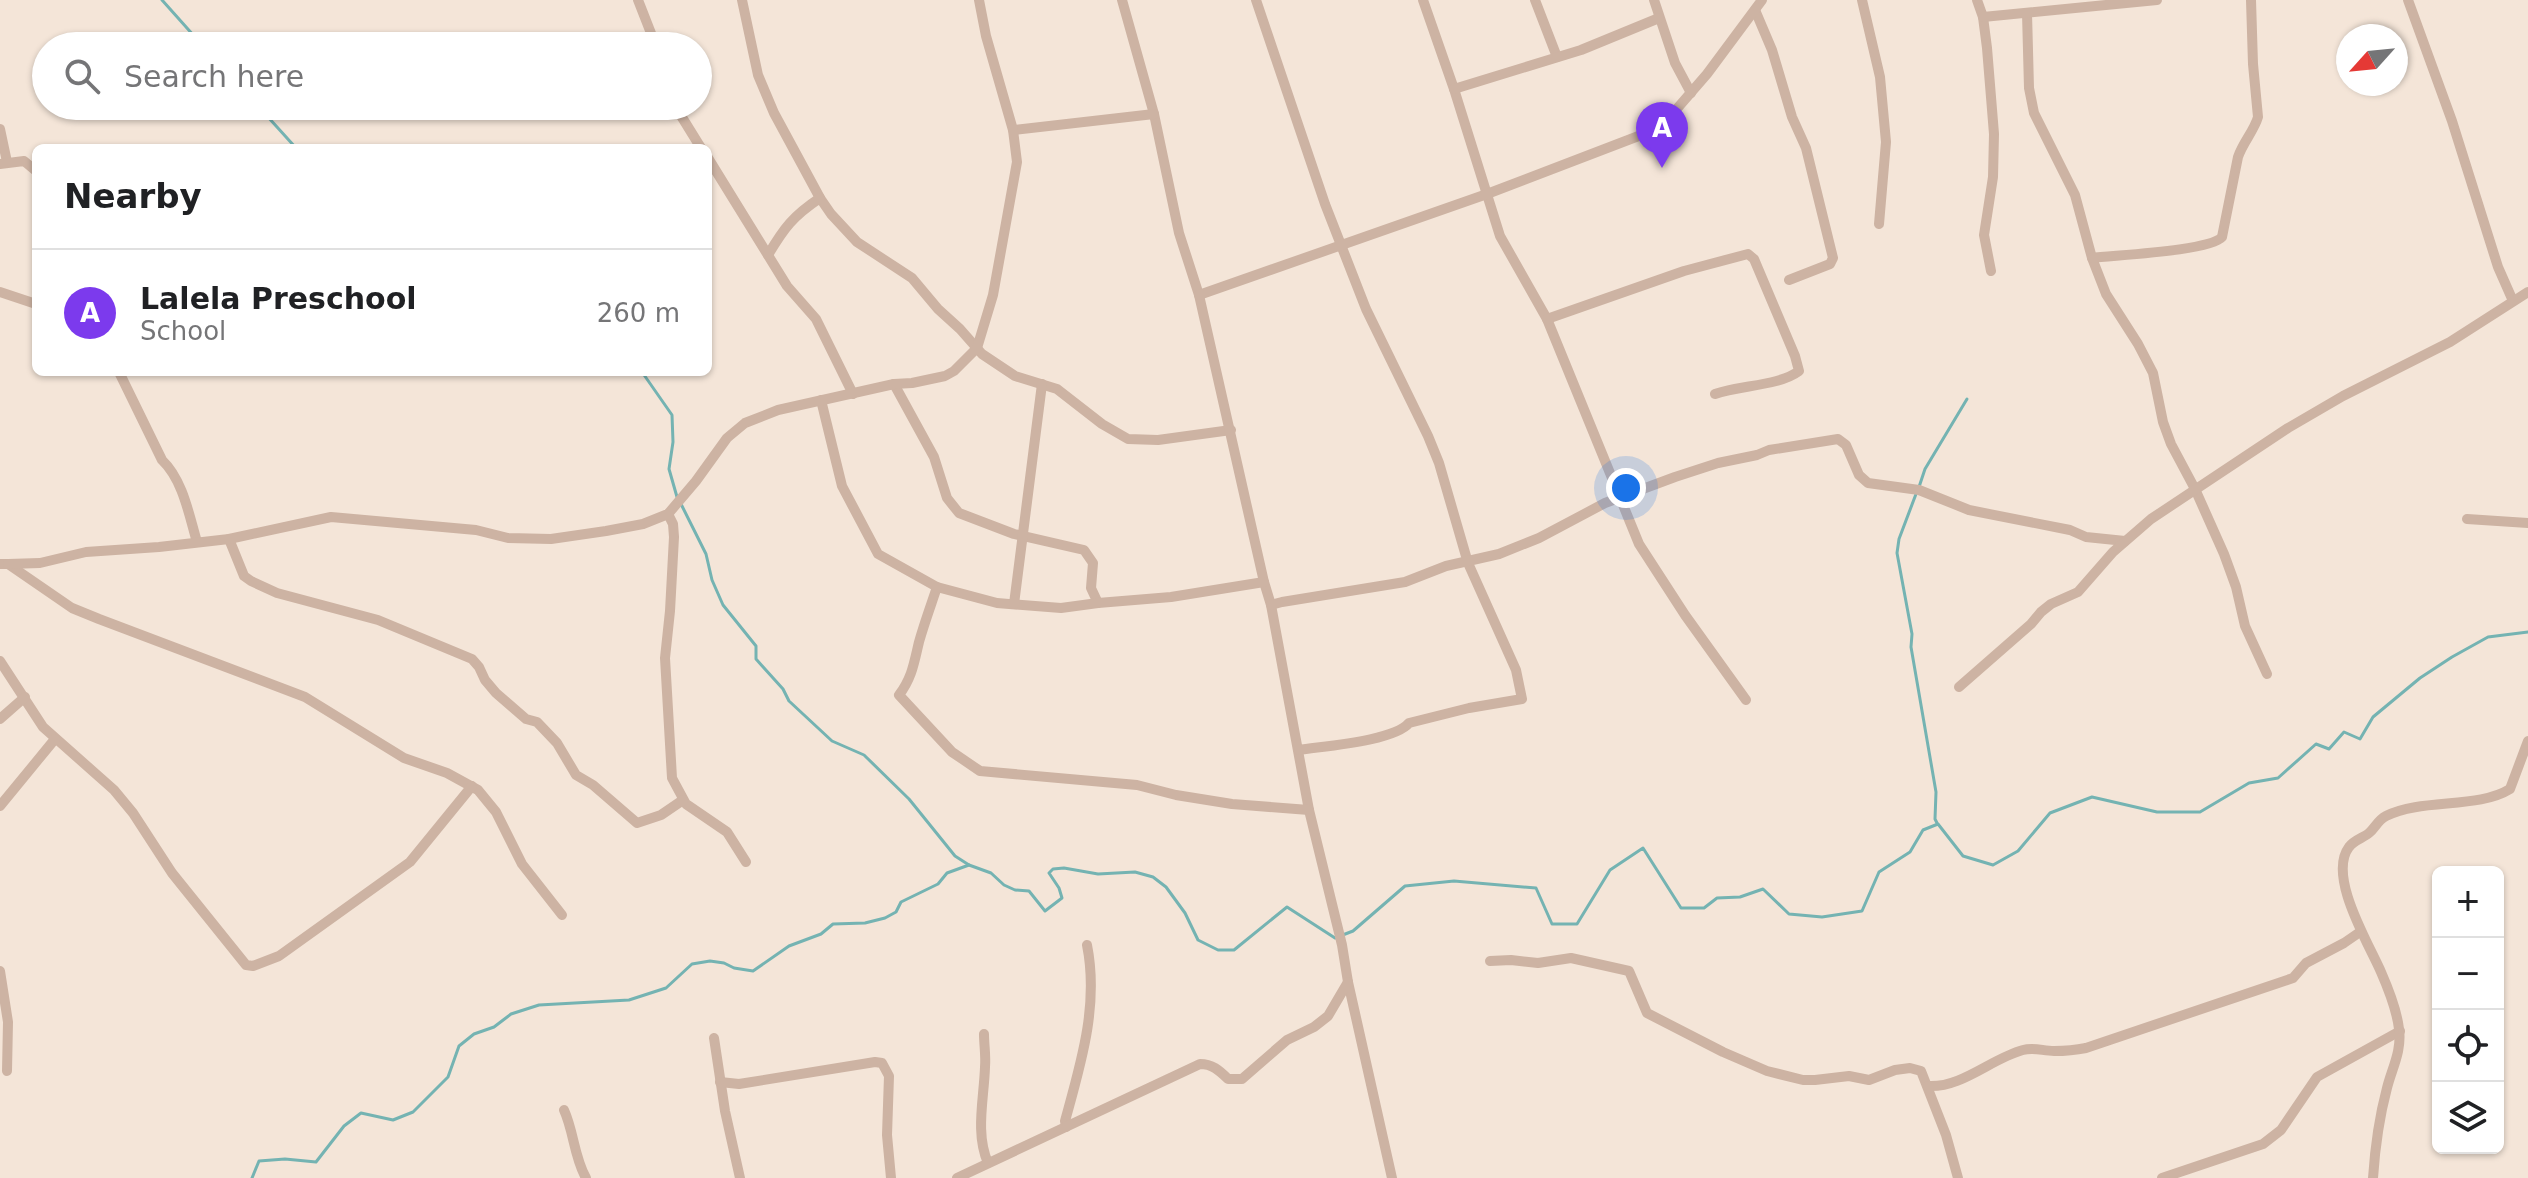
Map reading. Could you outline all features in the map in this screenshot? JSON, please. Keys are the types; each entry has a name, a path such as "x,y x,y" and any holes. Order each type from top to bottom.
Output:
{"street":[{"path":"638,0 651,32"},
{"path":"742,0 758,75 774,113 820,198 857,242 912,278 977,348 1015,376 1057,389 1102,424 1128,439 1158,440 1231,430"},
{"path":"4,564 40,563 86,552 229,539 331,517 476,530 496,537 551,539 643,524 672,510 734,431 745,423 778,410 945,376 954,371 977,348 993,295 1017,162 1013,130 979,0"},
{"path":"1122,0 1154,114 1179,233 1199,295 1231,430 1271,605 1309,810 1337,921 1392,1178"},
{"path":"1256,0 1325,204 1366,309 1439,463 1468,563 1516,670 1522,699 1409,723 1404,729 1390,735 1299,750"},
{"path":"1423,0 1500,236 1547,319 1639,544 1746,700"},
{"path":"1535,0 1557,57"},
{"path":"1654,0 1675,63 1691,93"},
{"path":"1862,0 1880,77 1886,142 1879,224"},
{"path":"1977,0 1983,17 1994,134 1993,177 1984,235 1991,271"},
{"path":"1983,17 2157,0"},
{"path":"2092,258 2190,248 2216,243 2222,237 2238,157 2258,117 2251,0"},
{"path":"2408,0 2452,121 2498,267 2513,301"},
{"path":"1199,295 1487,194 1649,132 1668,119 1691,93 1759,5"},
{"path":"1759,5 1792,117 1806,148 1833,258 1830,264 1789,280"},
{"path":"2027,13 2028,74 2031,101 2039,124 2075,195 2092,258 2106,294 2153,373 2167,433 2224,554 2249,637 2267,674"},
{"path":"1454,89 1581,50 1659,18"},
{"path":"1013,130 1154,114"},
{"path":"684,120 699,144"},
{"path":"0,129 3,163 24,161 32,168"},
{"path":"712,164 787,286 816,319 853,394"},
{"path":"768,255 786,225 797,213 820,198"},
{"path":"1547,319 1684,271 1748,254 1754,259 1799,371 1788,378 1733,387 1715,394"},
{"path":"0,292 32,303"},
{"path":"1959,687 2051,604 2078,592 2107,558 2151,519 2343,396 2450,342 2528,292"},
{"path":"121,376 162,460 177,481 197,542"},
{"path":"894,384 934,457 952,507 967,517 1023,537 1084,550 1093,563 1091,588 1098,603"},
{"path":"1014,604 1042,384"},
{"path":"821,400 842,486 878,554 937,587 997,603 1061,608 1171,597 1264,582"},
{"path":"1271,605 1392,586 1446,566 1499,554 1539,538 1620,497 1718,463 1769,450 1838,439 1843,440 1859,475 1868,483 1919,490 1969,510 2070,530 2086,537 2125,541"},
{"path":"672,510 674,537 665,658 672,778 683,800 696,813 727,832 746,862"},
{"path":"2467,519 2528,523"},
{"path":"229,539 244,576 251,581 277,593 378,620 472,659 496,693 526,719 537,722 557,743 576,775 593,785 637,823 661,815 683,800"},
{"path":"4,564 72,608 305,697 404,758 447,773 472,786 496,812 522,864 562,915"},
{"path":"937,587 920,639 915,667 899,695 952,752 980,771 1137,785 1232,804 1309,810"},
{"path":"0,661 43,727 114,790 172,873 246,965 253,966 279,956 410,862 472,786"},
{"path":"0,719 25,697"},
{"path":"0,806 55,739"},
{"path":"2373,1178 2375,1146 2400,1031 2381,972 2360,932 2343,873 2344,857 2349,847 2386,816 2510,789 2528,741"},
{"path":"1928,1086 1936,1087 1968,1076 2023,1049 2050,1051 2086,1048 2233,1000 2293,978 2306,963 2360,932"},
{"path":"1066,1127 1087,1041 1092,994 1087,945"},
{"path":"1490,961 1538,963 1571,958 1629,971 1647,1013 1767,1071 1803,1080 1849,1076 1869,1080 1895,1070 1910,1068 1921,1071 1958,1178"},
{"path":"0,971 8,1022 7,1071"},
{"path":"957,1178 1200,1064 1218,1069 1228,1079 1242,1079 1287,1040 1328,1016 1348,982"},
{"path":"2162,1178 2274,1138 2317,1077 2400,1031"},
{"path":"984,1034 986,1061 981,1131 982,1149 988,1163"},
{"path":"714,1038 740,1178"},
{"path":"720,1082 739,1084 816,1070 882,1063 889,1076 887,1135 891,1178"},
{"path":"564,1110 586,1178"}],"waterway":[{"path":"162,0 191,32"},
{"path":"271,120 292,144"},
{"path":"645,376 672,415 673,442 669,469 677,497"},
{"path":"1919,487 1925,469 1967,399"},
{"path":"1916,494 1897,553 1936,792 1937,823"},
{"path":"681,504 706,554 712,580 723,605 756,646 756,659 783,689 789,701 832,741 864,755 909,799 955,856 991,873 1004,885 1029,891 1045,911 1062,898 1049,873 1053,869 1098,874 1135,872 1153,877 1166,887 1185,913 1198,940 1218,950 1234,950 1287,907 1335,938 1353,931 1405,886 1454,881 1536,888 1552,924 1577,924 1610,870 1643,848 1681,908 1704,908 1717,898 1740,897 1763,889 1789,914 1822,917 1862,911 1879,872 1910,852 1923,830 1938,824 1963,856 1993,865 2018,851 2050,813 2092,797 2157,812 2200,812 2249,783 2278,778 2316,744 2329,749 2344,732 2360,739 2373,717 2420,678 2488,637 2528,632"},
{"path":"252,1178 259,1161 285,1159 316,1162 344,1126 361,1113 393,1120 413,1112 448,1077 459,1046 511,1014 539,1005 629,1000 666,988 692,964 710,961 753,971 789,946 821,934 833,924 865,923 885,918 896,912 901,902 938,884 947,873 969,865"}],"place":[{"name":"Lalela Preschool","path":"1662,168"}]}
